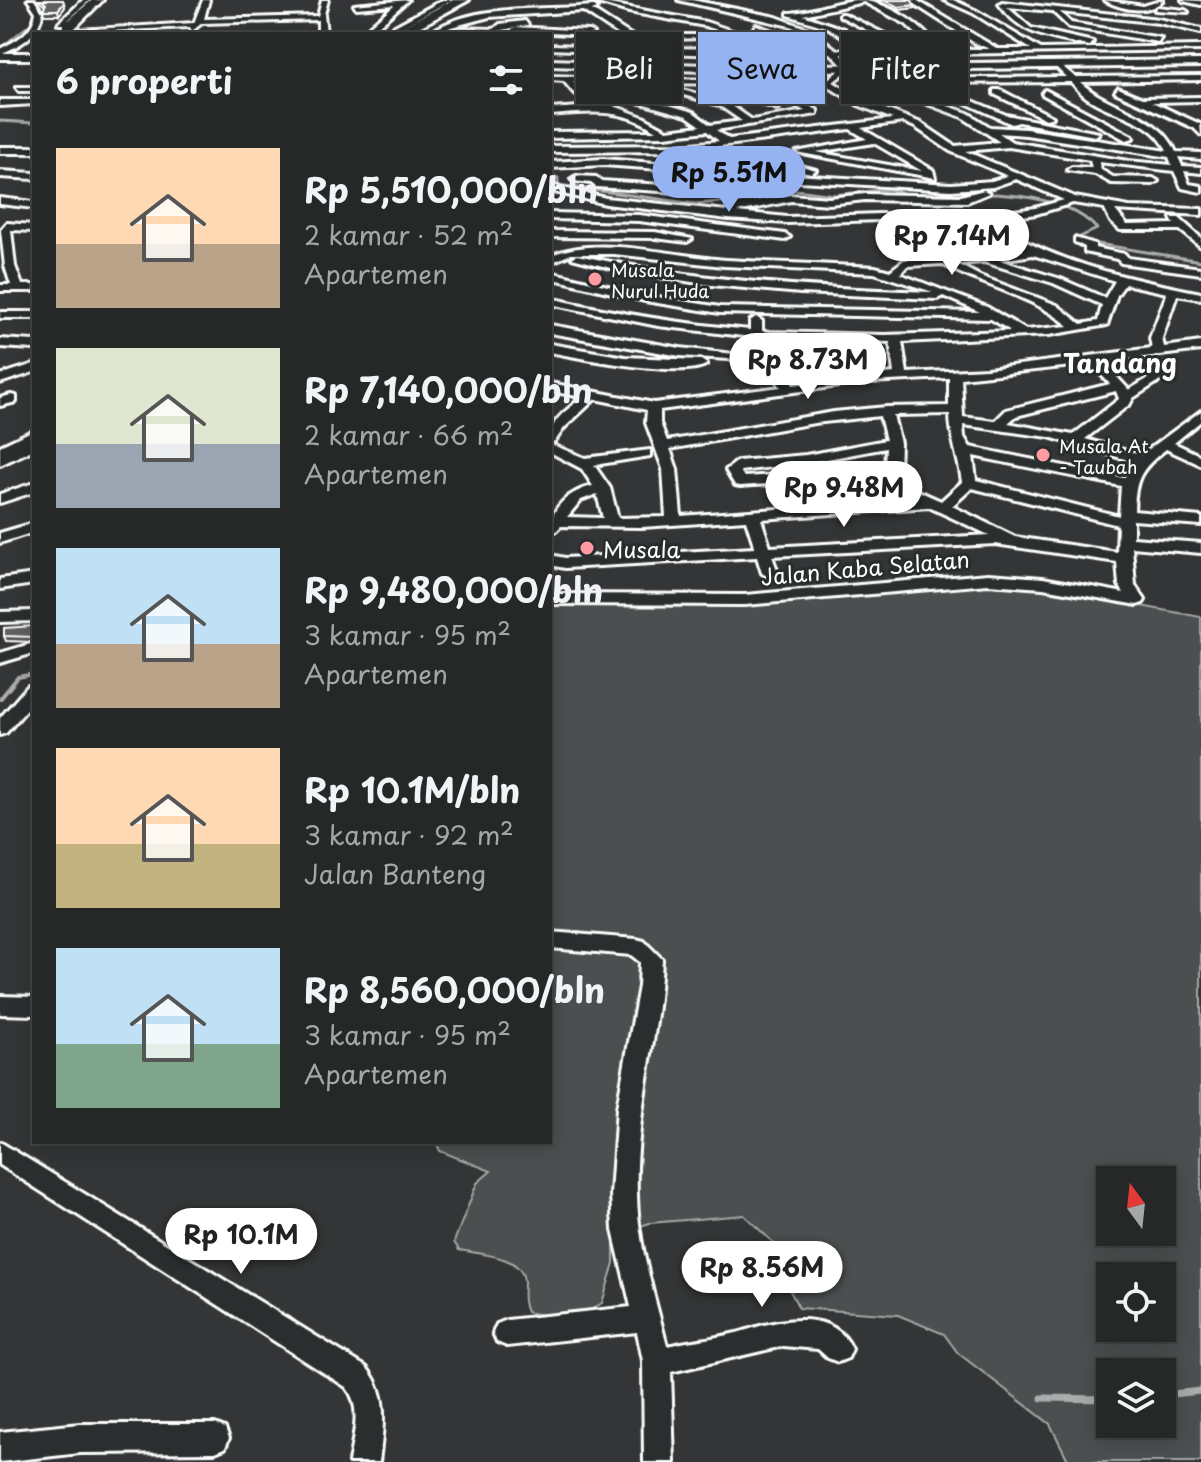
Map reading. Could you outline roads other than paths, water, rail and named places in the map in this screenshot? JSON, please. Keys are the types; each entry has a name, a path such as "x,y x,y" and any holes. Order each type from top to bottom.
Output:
{"highway":[{"path":"399,32 463,0"},
{"path":"412,32 475,0"},
{"path":"0,441 32,424"},
{"path":"0,457 32,439"}],"main road":[{"path":"3,55 32,55"},
{"path":"552,62 576,64"},
{"path":"968,65 1201,62"},
{"path":"968,66 1201,62"}],"street":[{"path":"0,66 3,55 27,37 37,23 39,12 31,0"},
{"path":"190,32 197,23 206,0"},
{"path":"278,9 270,11 272,24 287,22 322,26 325,0"},
{"path":"388,32 448,0"},
{"path":"591,0 633,13 658,14 731,32"},
{"path":"681,0 772,20 808,32 841,59"},
{"path":"729,0 817,21 841,32"},
{"path":"769,32 750,25 865,0 921,32"},
{"path":"947,0 983,17 1040,52"},
{"path":"915,3 978,0"},
{"path":"1107,0 1121,5"},
{"path":"1185,0 1201,3"},
{"path":"783,7 813,1"},
{"path":"356,4 403,2"},
{"path":"362,32 403,2"},
{"path":"499,14 508,5 562,2 607,21 622,32"},
{"path":"1004,2 1054,7 1154,7 1174,14 1201,11"},
{"path":"1004,2 1009,14 1032,32"},
{"path":"588,19 625,21 695,3"},
{"path":"915,3 978,41 1004,52 1020,66"},
{"path":"1054,7 1087,3"},
{"path":"356,4 393,10"},
{"path":"817,21 893,4"},
{"path":"1098,4 1154,7 1187,14"},
{"path":"1024,5 1038,26 1055,28 1094,41 1142,48 1201,48"},
{"path":"436,32 499,14 607,6"},
{"path":"1054,7 1201,31"},
{"path":"1054,7 1069,25 1148,36 1184,47"},
{"path":"1054,7 1201,39"},
{"path":"1141,20 1154,7"},
{"path":"675,8 717,17"},
{"path":"78,14 197,23 270,19"},
{"path":"842,15 877,32"},
{"path":"970,18 983,17"},
{"path":"643,18 668,32"},
{"path":"946,19 958,19"},
{"path":"446,27 495,31 557,21"},
{"path":"567,21 580,32"},
{"path":"682,33 719,28"},
{"path":"1015,38 1032,32 1050,33 1127,51 1149,62"},
{"path":"552,37 576,39"},
{"path":"552,39 576,40"},
{"path":"1028,43 1075,41"},
{"path":"552,47 576,43"},
{"path":"968,51 1127,51 1142,48"},
{"path":"825,51 841,51"},
{"path":"1059,66 1083,91 1149,125 1168,143 1185,187 1201,189"},
{"path":"829,82 841,72"},
{"path":"552,78 576,79"},
{"path":"968,81 1201,78"},
{"path":"567,79 585,100 636,116 665,133"},
{"path":"825,79 841,90"},
{"path":"19,89 32,89"},
{"path":"984,92 1200,89"},
{"path":"1118,90 1199,129"},
{"path":"997,92 1067,127"},
{"path":"1037,92 1129,138"},
{"path":"682,93 722,103 750,123"},
{"path":"1177,99 1199,129"},
{"path":"1138,100 1201,99"},
{"path":"968,100 1007,117 1129,138 1201,144"},
{"path":"0,103 32,102"},
{"path":"552,103 563,111"},
{"path":"655,104 690,114 727,142"},
{"path":"771,104 777,106"},
{"path":"735,112 786,104"},
{"path":"799,104 823,116"},
{"path":"868,104 918,125 953,149 1073,200 1108,207 1201,212"},
{"path":"937,104 956,111 1009,144"},
{"path":"552,112 605,108"},
{"path":"552,135 665,133 813,112"},
{"path":"610,120 636,116"},
{"path":"1007,117 1026,132"},
{"path":"833,119 876,140 951,187"},
{"path":"653,186 682,150 905,119"},
{"path":"552,122 567,122"},
{"path":"988,130 1026,132 1172,155 1201,156"},
{"path":"763,159 837,144 876,140"},
{"path":"837,144 899,156"},
{"path":"953,149 1009,144 1201,177"},
{"path":"0,150 32,149"},
{"path":"554,149 682,150 763,159 861,181"},
{"path":"801,152 937,177"},
{"path":"1094,159 1097,171"},
{"path":"552,165 603,162 977,191"},
{"path":"22,176 32,168"},
{"path":"1072,170 1097,171 1111,180 1153,181"},
{"path":"1179,173 1201,170"},
{"path":"0,174 32,176"},
{"path":"728,216 732,208 740,205 788,198 834,201 898,197 966,200 966,196 1017,176"},
{"path":"576,179 597,180 596,184 740,193"},
{"path":"563,207 558,206 555,189 606,201 728,216 786,230"},
{"path":"552,216 639,218 786,230 881,217 954,222 980,220 1073,200"},
{"path":"0,201 32,205"},
{"path":"600,217 606,201"},
{"path":"945,201 954,222"},
{"path":"1108,207 1121,226 1135,232 1182,226 1201,227"},
{"path":"1164,211 1201,244"},
{"path":"980,220 1035,251 1122,280 1201,296"},
{"path":"18,288 5,266 3,222 32,228"},
{"path":"552,225 665,231 778,247"},
{"path":"552,234 655,235 687,239"},
{"path":"985,246 1014,240"},
{"path":"1079,240 1091,246 1089,250 1121,256 1124,261 1201,271"},
{"path":"552,242 566,252 651,275 768,289 949,296"},
{"path":"894,274 904,263 985,259 1035,251"},
{"path":"552,259 566,252 635,252 771,266 875,270 894,274 999,316 1023,333"},
{"path":"823,268 826,252"},
{"path":"985,259 1057,281 1109,304"},
{"path":"942,260 976,278 1053,307 1077,327"},
{"path":"771,266 768,289 755,311 754,332 768,360 788,388"},
{"path":"552,275 645,298 720,310 999,316"},
{"path":"552,302 594,312 754,332 895,338 1023,333 1103,323 1122,280"},
{"path":"0,288 32,288"},
{"path":"1159,351 1156,338 1173,290"},
{"path":"0,315 32,315"},
{"path":"552,329 680,352 729,355 748,361"},
{"path":"895,338 901,377"},
{"path":"0,343 32,345"},
{"path":"0,350 20,344"},
{"path":"552,388 654,407 705,403 788,388 901,377 955,376 1201,346"},
{"path":"552,348 647,365 768,360"},
{"path":"1075,440 1125,401 1123,391 1094,360"},
{"path":"0,379 32,369"},
{"path":"955,376 957,437 965,450 969,483"},
{"path":"1000,424 1011,413 1123,391 1158,378"},
{"path":"554,424 590,397"},
{"path":"654,407 653,423 670,469 674,521"},
{"path":"886,411 893,443 892,472 911,493 1012,540"},
{"path":"730,452 792,423 886,411 958,415 1075,440 1143,460"},
{"path":"1124,550 1128,483 1143,460 1200,418"},
{"path":"661,446 806,459 893,443"},
{"path":"1166,444 1201,461"},
{"path":"552,449 586,462 645,453"},
{"path":"965,450 1128,483"},
{"path":"730,452 733,470 740,482 892,472"},
{"path":"586,462 603,488 612,523"},
{"path":"554,525 674,521 939,504 969,483 1127,518 1201,521"},
{"path":"0,499 32,488"},
{"path":"554,525 565,505 577,495 603,488"},
{"name":"Jalan Kaba Selatan","path":"752,515 770,573"},
{"path":"0,538 32,528"},
{"path":"552,560 591,562 1012,540 1124,550 1201,548"},
{"name":"Jalan Kaba Selatan","path":"552,599 745,600 988,579 1033,581 1137,600 1127,585 1124,550"},
{"path":"0,584 32,579"},
{"path":"0,617 32,616"},
{"path":"0,658 32,649"},
{"path":"552,940 636,947 643,949 651,959 650,986 629,1108 624,1194 626,1230 657,1361 659,1462"},
{"path":"0,1005 32,1006"},
{"path":"0,1152 363,1383 370,1401 364,1462"},
{"path":"507,1333 648,1318"},
{"path":"657,1361 751,1342 759,1335 788,1332 825,1336 835,1342 838,1349"},
{"path":"0,1447 96,1436 215,1438"}],"waterway":[{"path":"25,0 35,9"},
{"path":"0,48 36,19"},
{"path":"24,122 0,121 32,123"},
{"path":"552,176 558,178 558,185 695,204 733,201 789,189 834,195 889,189 913,196"},
{"path":"931,196 995,194 1042,200 1082,216 1097,229 1080,237 1086,242 1201,261"},
{"path":"0,699 18,677 32,674"},
{"path":"1176,1394 1201,1391"},
{"path":"1042,1398 1096,1399"}],"place":[{"name":"Musala Nurul Huda","path":"595,279"},
{"name":"Musala At - Taubah","path":"1043,455"},
{"name":"Musala","path":"587,548"}],"district":[{"name":"Tandang","path":"1120,362"}]}
